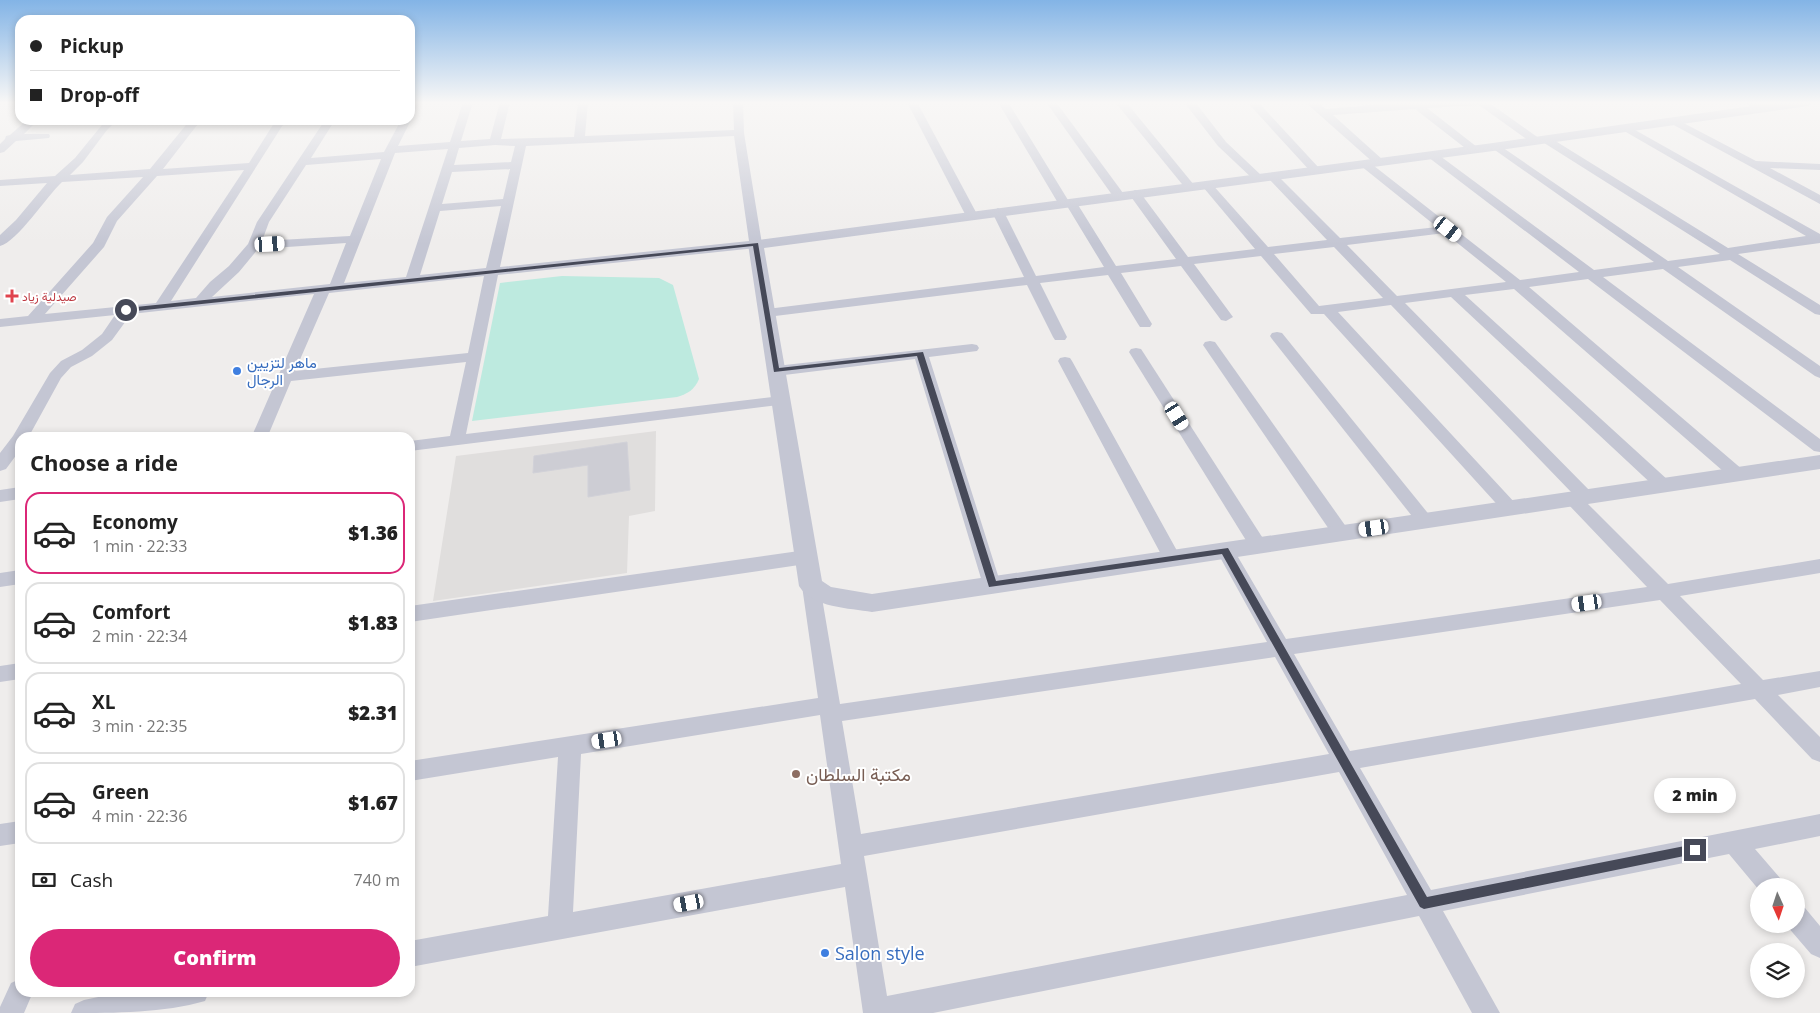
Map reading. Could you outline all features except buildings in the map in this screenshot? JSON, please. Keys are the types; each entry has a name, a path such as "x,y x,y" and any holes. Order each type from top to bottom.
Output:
{"street":[{"path":"0,242 20,223 48,189 79,160 87,149"},
{"path":"32,320 99,244 111,220 172,149"},
{"path":"161,306 189,260 207,237 224,206 237,191 263,149"},
{"path":"200,302 215,285 234,269 254,245 263,222 310,149"},
{"path":"262,432 285,377 355,239 392,149"},
{"path":"301,162 425,149"},
{"path":"412,280 454,149"},
{"path":"457,440 507,202 521,149"},
{"path":"741,149 876,1012 1820,825"},
{"path":"937,149 972,216"},
{"path":"1033,149 1146,324"},
{"path":"1090,149 1185,261 1226,317"},
{"path":"1164,149 1264,252 1316,311 1732,256"},
{"path":"1229,149 1265,177 1337,243 1394,301 1579,498 1664,592 1820,752"},
{"path":"1296,149 1315,170"},
{"path":"1359,149 1372,163 1448,229 1517,284 1737,474"},
{"path":"0,323 756,244 1471,149"},
{"path":"1501,149 1820,373"},
{"path":"1555,149 1820,311"},
{"path":"1661,149 1819,239"},
{"path":"1727,149 1820,200"},
{"path":"1432,155 1820,447"},
{"path":"448,169 518,164"},
{"path":"1754,164 1820,167"},
{"path":"0,183 252,166"},
{"path":"435,208 507,202"},
{"path":"998,212 1060,337"},
{"path":"767,313 1448,229"},
{"path":"254,245 355,239"},
{"path":"1732,256 1731,250 1819,239"},
{"path":"1454,293 1663,485"},
{"path":"23,432 55,376 66,364 87,353 107,337 126,310"},
{"path":"1328,310 1510,508"},
{"path":"1277,336 1425,520"},
{"path":"1210,344 1341,533"},
{"path":"776,371 972,348"},
{"path":"1136,352 1258,545"},
{"path":"920,353 992,585"},
{"path":"285,377 474,358"},
{"path":"1065,361 1172,558"},
{"path":"415,445 781,401"},
{"path":"0,466 15,445"},
{"path":"811,586 826,595 872,603 1820,462"},
{"path":"0,496 15,494"},
{"path":"1225,550 1487,1013"},
{"path":"415,613 806,556"},
{"path":"415,770 570,746 1280,648 1664,592 1820,566"},
{"path":"0,580 15,578"},
{"path":"0,674 15,672"},
{"path":"851,846 1820,679"},
{"path":"560,926 570,746"},
{"path":"0,835 15,833"},
{"path":"1734,842 1764,878"},
{"path":"415,953 855,873"},
{"path":"1805,928 1820,945"},
{"path":"11,1013 18,997"},
{"path":"84,1013 169,997"}],"shaded area":[{"path":"656,431 655,511 629,516 627,573 433,601 456,456"}],"green space":[{"path":"562,276 659,278 673,285 699,379 693,388 688,393 677,397 472,421 500,283"}],"place":[{"name":"صيدلية زياد","path":"12,296"},
{"name":"ماهر لتزيين الرجال","path":"237,371"},
{"name":"مكتبة السلطان","path":"796,774"},
{"name":"Salon style","path":"825,953"}],"route":[{"path":"126,310 756,244 776,371 920,353 992,585 1225,550 1424,903 1695,850"}]}
